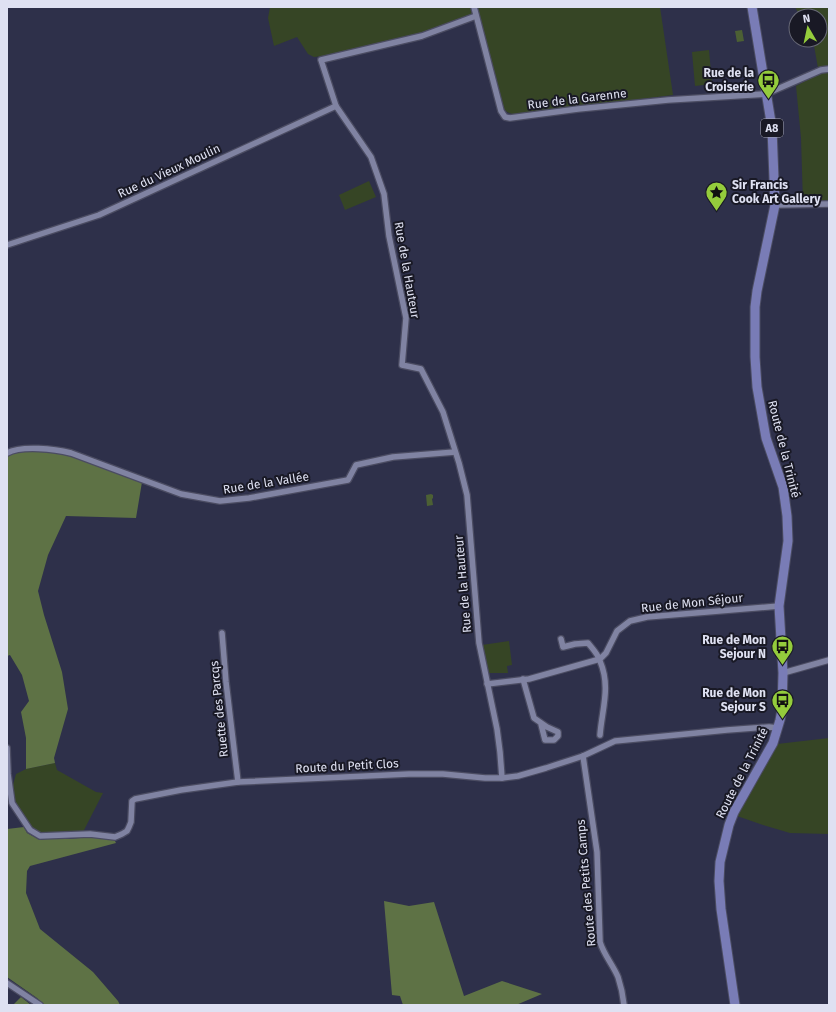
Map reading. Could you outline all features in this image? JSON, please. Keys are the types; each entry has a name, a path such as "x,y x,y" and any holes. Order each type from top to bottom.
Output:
{"main road":[{"name":"Route de la Trinité","path":"735,1005 721,909 719,881 720,862 727,831 734,812 773,743 782,710 783,673 779,606 788,541 787,516 783,487 766,438 757,388 755,357 755,307 759,278 775,205 772,128 752,7"}],"street":[{"name":"Rue de la Garenne","path":"474,7 501,111 505,117 510,118 578,109 668,100 766,94"},
{"name":"Rue de la Hauteur","path":"476,16 422,36 321,60 336,106 371,157 384,194 389,236 406,318 402,365 421,369 443,412 466,495 479,644 499,744 502,778"},
{"path":"766,94 821,70 829,69"},
{"name":"Rue du Vieux Moulin","path":"7,245 99,215 336,106"},
{"path":"775,205 829,204"},
{"name":"Rue de la Vallée","path":"7,453 13,449 53,449 71,453 181,494 220,501 249,498 348,480 356,465 393,458 455,452"},
{"name":"Rue de Mon Séjour","path":"600,659 606,653 617,631 630,621 647,617 779,606"},
{"name":"Ruette des Parcqs","path":"222,633 226,682 238,782"},
{"path":"561,639 563,647 588,643 600,659 606,680 606,695 600,736"},
{"path":"487,684 523,680 600,659"},
{"path":"783,673 829,660"},
{"path":"523,680 534,718 541,724"},
{"name":"Route du Petit Clos","path":"7,748 8,774 12,803 30,830 40,836 90,834 115,837 127,831 130,827 132,801 135,799 181,790 238,782 409,774 443,774 502,778 518,776 583,756 615,741 727,730 769,727 778,728"},
{"name":"Route des Petits Camps","path":"583,756 597,852 600,942 604,953 617,976 623,993 624,1005"},
{"path":"7,983 40,1005"}],"shaded area":[{"path":"270,7 472,7 473,14 421,34 332,55 314,57 308,54 297,37 274,46 268,18"},
{"path":"477,7 660,7 673,95 515,115 507,112 504,109"},
{"path":"829,7 829,67 818,68 814,48 828,48 828,8 796,8"},
{"path":"742,30 744,41 737,42 735,31"},
{"path":"709,50 712,84 695,86 692,52"},
{"path":"829,72 829,201 803,203 801,138 796,86 818,74"},
{"path":"369,181 376,197 345,210 339,195"},
{"path":"14,452 53,452 70,456 142,482 136,518 66,516 48,555 38,591 62,672 68,709 54,758 55,763 26,769 26,738 21,712 29,701 22,675 10,655 7,656 7,457"},
{"path":"426,495 433,495 433,505 427,506"},
{"path":"509,641 512,665 507,666 508,673 488,673 482,645"},
{"path":"829,738 829,834 790,833 737,816 777,744"},
{"path":"55,763 57,770 96,792 103,793 83,832 41,834 32,829 14,802 11,786 13,785 16,774 26,769"},
{"path":"24,827 27,833 40,840 51,838 70,839 89,837 114,839 116,843 30,866 27,871 26,893 40,929 93,972 120,1005 44,1005 37,998 7,977 7,829"},
{"path":"384,901 409,906 434,902 464,996 502,981 542,994 516,1005 403,1005 400,996 392,995"},
{"path":"21,997 31,1005 13,1005"}],"place":[{"name":"Rue de la Croiserie","path":"769,100"},
{"name":"Sir Francis Cook Art Gallery","path":"716,212"},
{"name":"Rue de Mon Sejour N","path":"782,666"},
{"name":"Rue de Mon Sejour S","path":"782,720"}]}
